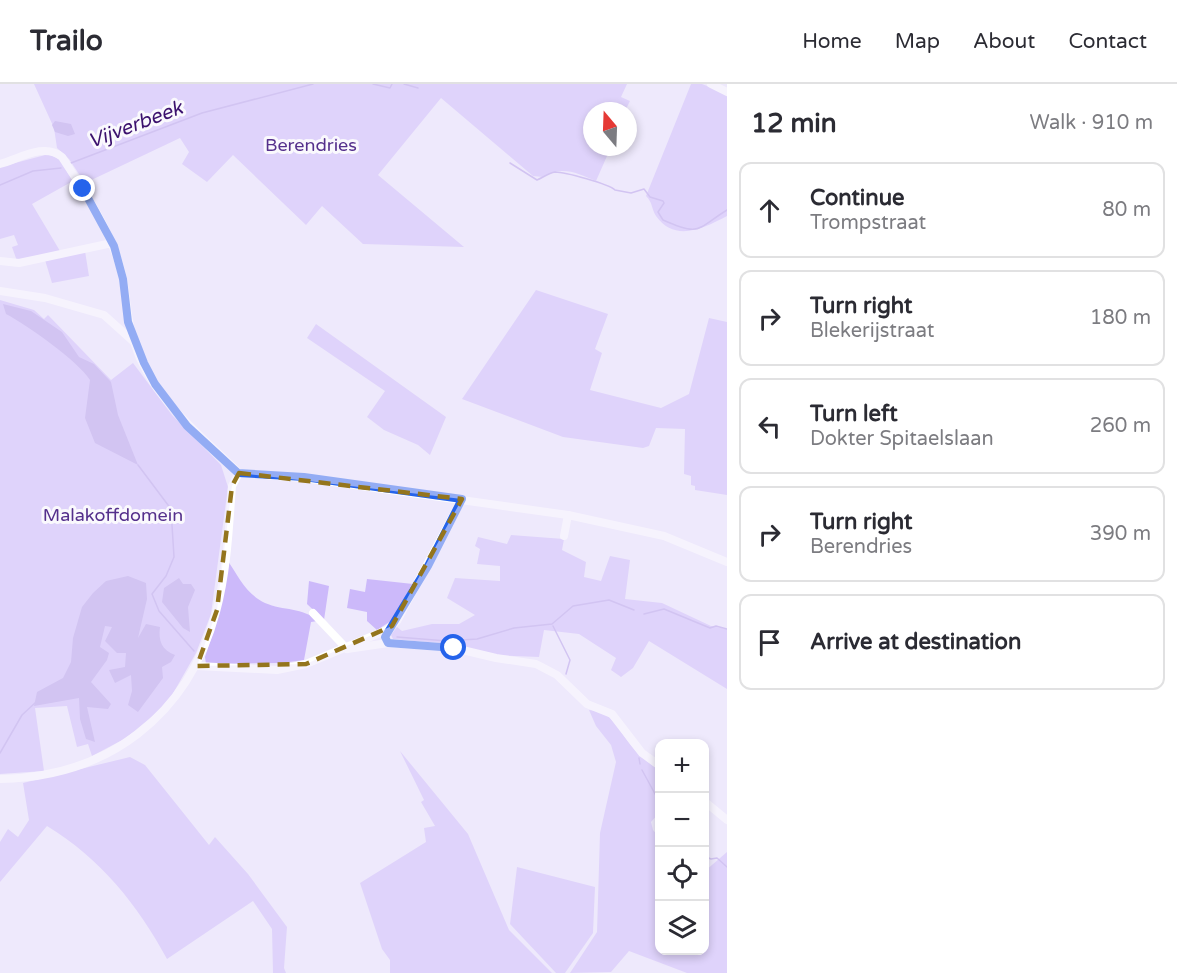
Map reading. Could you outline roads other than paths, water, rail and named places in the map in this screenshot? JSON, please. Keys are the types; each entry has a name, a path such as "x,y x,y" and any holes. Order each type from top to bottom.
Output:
{"street":[{"path":"711,84 727,92"},
{"path":"0,164 43,150 59,154 83,189 112,243 123,279 125,307 134,342 155,384 187,426 243,473 304,477 568,515 664,536 727,561"},
{"path":"0,261 19,263 112,243"},
{"path":"0,291 45,297 104,315 134,342"},
{"path":"0,779 46,776 87,764 108,754 160,715 197,666 217,610 232,486 243,473"},
{"path":"197,666 276,670 306,664 347,649 387,630 397,621 462,499"},
{"path":"564,536 568,515"},
{"path":"313,612 347,649"},
{"path":"387,630 385,637 388,643"},
{"path":"347,649 388,643 454,648 536,664 557,675 587,704 600,707 612,714 642,753 655,762"},
{"path":"709,804 727,820"}],"waterway":[{"name":"Vijverbeek","path":"71,163 202,113 313,84"},
{"path":"373,84 390,88 392,84"},
{"path":"404,84 418,88"},
{"path":"510,163 537,180 555,172 586,179 615,190 631,193 644,189 650,197 663,201 658,212 663,220 685,228 703,226 727,210"},
{"name":"Vijverbeek","path":"0,185 33,171 61,168"},
{"path":"138,465 171,509 174,557 166,576 152,594 159,611 194,651"},
{"path":"397,637 447,641 477,639 514,628 552,624 573,606 609,600 634,610"},
{"path":"644,614 664,609 710,628 716,626 727,629"},
{"path":"553,626 570,660 566,674"},
{"path":"0,753 22,715 35,703"},
{"path":"639,758 640,764"},
{"path":"642,770 655,794"},
{"path":"709,858 717,858 727,867"}],"park label":[{"name":"Berendries","path":"311,145"},
{"name":"Malakoffdomein","path":"113,515"}]}
